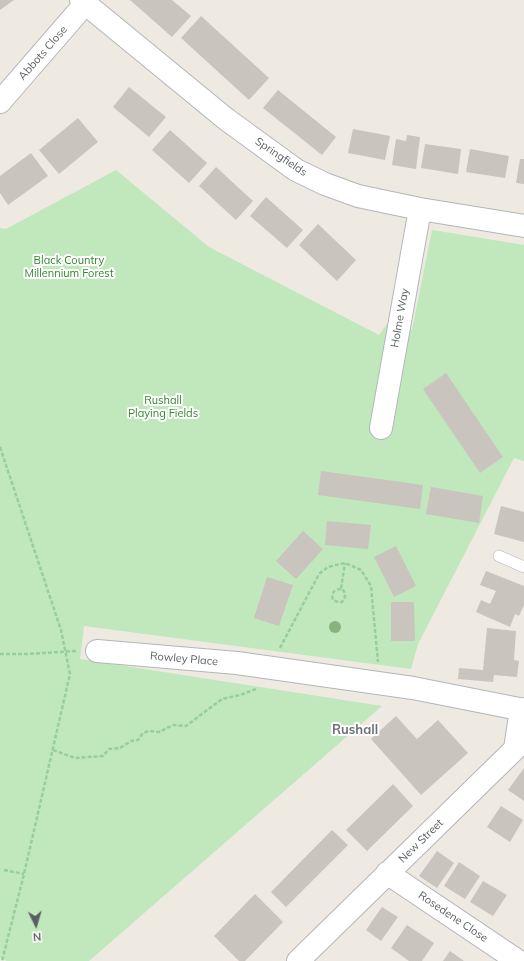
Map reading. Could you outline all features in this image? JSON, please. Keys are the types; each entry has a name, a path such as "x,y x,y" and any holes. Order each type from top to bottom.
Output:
{"street":[{"name":"Abbots Close","path":"0,102 83,2"},
{"name":"Springfields","path":"83,2 226,119 296,170 325,184 358,196 420,209 524,226"},
{"name":"Holme Way","path":"381,428 420,209"},
{"name":"Rowley Place","path":"97,652 237,663 413,688 522,710"},
{"name":"New Street","path":"298,961 515,749 522,710"},
{"name":"Rosedene Close","path":"387,873 518,961"}],"lane":[{"path":"499,556 524,567"}],"path":[{"path":"0,447 61,630 70,674 24,874 2,961"},
{"path":"53,750 75,758 103,756 109,749 120,748 131,741 138,740 143,732 159,732 173,724 186,726 222,699 254,690 266,682 270,668 318,574 328,567 345,564 361,570 370,586 380,683"},
{"path":"341,589 333,591 333,600 342,602 345,598 344,591 341,589 345,564"},
{"path":"0,654 65,651 97,652"},
{"path":"4,870 24,874"}],"green space":[{"name":"Rushall Playing Fields","path":"116,170 209,247 379,335 387,324 412,330 432,230 524,245 524,461 514,458 418,644 411,669 84,626 80,659 382,706 89,961 7,961 0,958 0,228 6,229"}],"building":[{"path":"0,0 14,0 0,10"},
{"path":"130,0 172,0 191,16 172,37"},
{"path":"201,16 269,78 249,100 181,38"},
{"path":"129,87 166,117 149,137 113,107"},
{"path":"278,90 336,137 322,155 263,108"},
{"path":"78,118 98,142 59,174 39,150"},
{"path":"353,129 390,136 385,160 348,153"},
{"path":"170,130 207,163 189,183 152,150"},
{"path":"407,135 420,137 416,169 392,165 396,139 406,141"},
{"path":"425,144 461,149 458,174 421,168"},
{"path":"470,149 509,156 505,178 466,172"},
{"path":"31,153 48,176 8,205 0,193 0,176"},
{"path":"520,159 524,159 524,184 516,183"},
{"path":"216,167 253,201 236,220 199,186"},
{"path":"266,197 303,230 287,248 250,216"},
{"path":"318,224 356,260 337,281 299,245"},
{"path":"446,373 503,457 480,473 423,389"},
{"path":"321,471 423,485 420,509 318,495"},
{"path":"431,487 483,496 479,523 426,514"},
{"path":"501,506 524,512 524,542 494,534"},
{"path":"327,521 371,525 368,549 325,545"},
{"path":"303,531 323,549 296,579 276,561"},
{"path":"396,546 416,586 394,597 374,557"},
{"path":"486,571 524,586 524,605 519,616 515,614 510,627 476,612 481,600 490,604 496,591 480,585"},
{"path":"267,577 293,585 279,626 254,618"},
{"path":"391,602 414,602 415,641 391,641"},
{"path":"487,628 516,631 514,660 519,661 517,677 494,675 493,682 458,679 459,668 483,670"},
{"path":"396,716 417,739 438,720 468,753 421,795 371,739"},
{"path":"524,768 524,801 508,790"},
{"path":"393,784 413,806 367,851 346,830"},
{"path":"501,806 523,820 510,842 487,827"},
{"path":"332,830 348,845 286,907 271,892"},
{"path":"437,851 454,863 437,888 419,876"},
{"path":"459,862 480,876 465,899 444,886"},
{"path":"483,881 507,895 493,916 470,902"},
{"path":"255,894 283,922 245,961 239,961 214,936"},
{"path":"382,907 398,917 381,941 366,930"},
{"path":"407,925 434,943 422,961 409,961 391,948"},
{"path":"450,951 464,961 443,961"}],"district":[{"name":"Rushall","path":"355,730"}],"park label":[{"name":"Black Country Millennium Forest","path":"69,267"}]}
